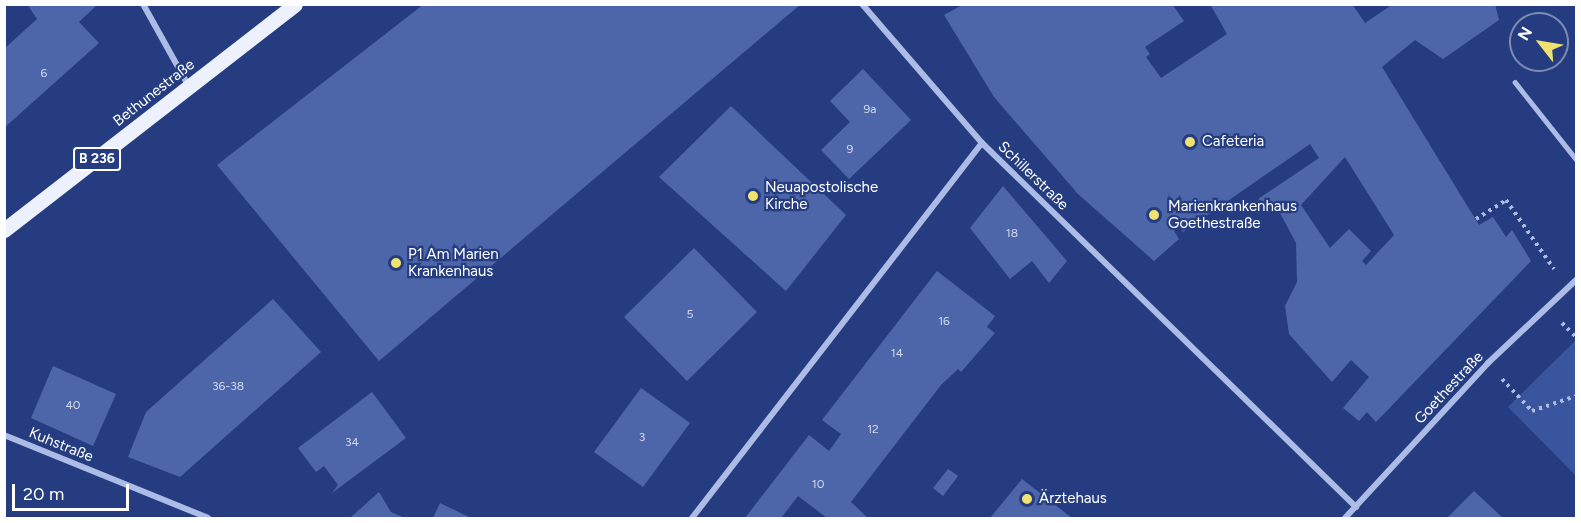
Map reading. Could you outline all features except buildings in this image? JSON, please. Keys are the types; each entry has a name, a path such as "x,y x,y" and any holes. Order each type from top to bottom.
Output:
{"main road":[{"name":"Bethunestraße","path":"4,230 190,88 295,4"}],"street":[{"path":"143,4 190,88"},
{"path":"862,4 982,143"},
{"name":"Schillerstraße","path":"692,519 982,143 1356,507"},
{"name":"Goethestraße","path":"1345,519 1488,363 1576,280"},
{"name":"Kuhstraße","path":"4,435 208,519"}],"lane":[{"path":"1515,82 1576,159"}],"path":[{"path":"1476,219 1506,200 1546,260"},
{"path":"1488,363 1532,411 1576,396"}],"shaded area":[{"path":"1576,340 1576,476 1508,407"}],"place":[{"name":"Cafeteria","path":"1190,142"},
{"name":"Neuapostolische Kirche","path":"753,196"},
{"name":"Marienkrankenhaus Goethestraße","path":"1154,215"},
{"name":"P1 Am Marien Krankenhaus","path":"396,263"},
{"name":"Ärztehaus","path":"1027,499"}]}
